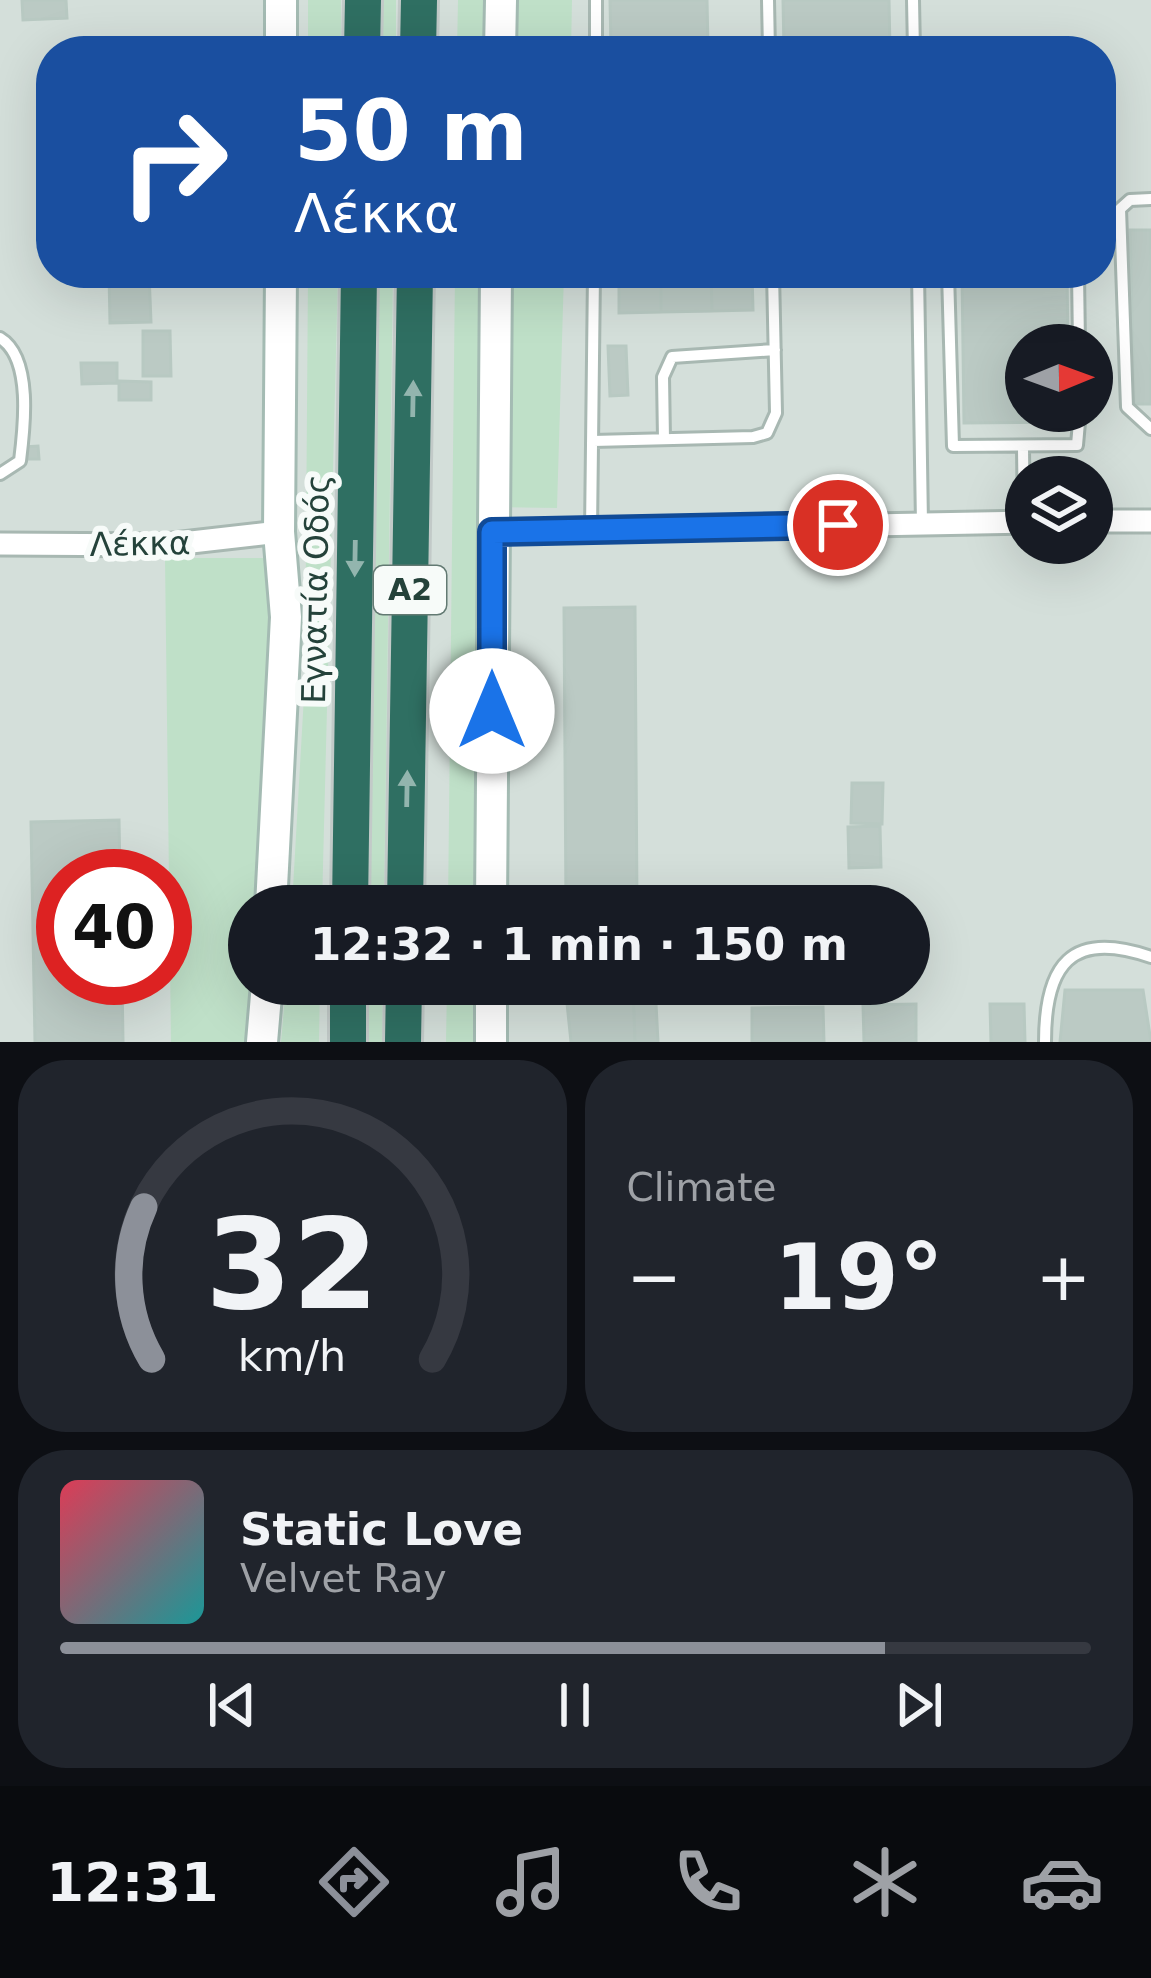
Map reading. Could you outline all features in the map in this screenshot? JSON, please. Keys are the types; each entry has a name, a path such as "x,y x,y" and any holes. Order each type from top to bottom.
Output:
{"highway":[{"path":"362,36 363,0"},
{"path":"418,0 418,36"},
{"name":"Εγνατία Οδός","path":"350,885 359,288"},
{"name":"Α2","path":"405,885 415,288"},
{"path":"348,1005 348,1042"},
{"path":"404,1005 404,1042"}],"street":[{"path":"281,0 281,36"},
{"path":"500,36 501,0"},
{"path":"272,885 286,617 279,532 281,288"},
{"path":"491,885 496,288"},
{"path":"1113,521 1151,520"},
{"path":"492,532 1005,522"},
{"name":"Λέκκα","path":"0,544 178,544 279,532"},
{"path":"262,1042 265,1005"},
{"path":"491,1005 491,1042"}],"lane":[{"path":"596,0 596,36"},
{"path":"768,0 769,36"},
{"path":"913,0 914,36"},
{"path":"1151,199 1130,200 1120,209 1126,407 1151,429"},
{"path":"592,531 594,288"},
{"path":"592,440 766,433 776,413 773,288"},
{"path":"918,288 922,524"},
{"path":"948,288 953,446 1077,445 1078,432"},
{"path":"1078,288 1079,324"},
{"path":"0,338 9,344 20,369 24,431 20,461 0,475"},
{"path":"664,439 663,376 672,357 775,350"},
{"path":"1023,449 1023,456"},
{"path":"1045,1042 1045,997 1056,967 1076,952 1128,950 1151,957"}],"shaded area":[{"path":"0,0 1151,0 1151,1042 0,1042"}],"green space":[{"path":"308,0 341,0 341,36 308,36"},
{"path":"382,0 396,0 396,36 381,36"},
{"path":"458,0 490,0 489,36 457,36"},
{"path":"509,0 572,0 571,36 509,36"},
{"path":"308,288 338,288 323,885 293,885 305,678"},
{"path":"378,288 393,288 384,885 368,885"},
{"path":"455,288 483,288 475,885 448,885"},
{"path":"505,288 564,288 557,508 500,507"},
{"path":"165,558 272,558 260,885 228,885 228,1005 250,1005 251,1042 171,1042 171,1005 192,1005 192,849 169,849"},
{"path":"284,1005 320,1005 319,1042 281,1042"},
{"path":"367,1005 383,1005 382,1042 366,1042"},
{"path":"447,1005 476,1005 476,1042 446,1042"}],"building":[{"path":"22,0 66,0 67,18 23,20"},
{"path":"610,0 707,0 708,36 611,36"},
{"path":"783,0 889,0 890,36 784,36"},
{"path":"1130,230 1151,230 1151,404 1134,404"},
{"path":"109,288 150,288 151,322 110,323"},
{"path":"619,288 661,288 661,312 619,313"},
{"path":"661,288 711,288 712,311 661,312"},
{"path":"711,288 752,288 753,310 712,311"},
{"path":"962,288 1067,288 1068,324 1005,324 1005,423 964,423"},
{"path":"143,331 170,331 171,376 143,376"},
{"path":"608,346 626,346 628,395 610,396"},
{"path":"81,363 117,363 117,383 82,384"},
{"path":"119,381 151,382 151,400 119,400"},
{"path":"38,446 39,459 25,459 24,447"},
{"path":"635,607 637,885 566,885 564,608"},
{"path":"852,783 883,783 882,824 851,823"},
{"path":"119,820 120,849 36,849 36,1005 122,1005 123,1042 35,1042 31,822"},
{"path":"880,826 881,867 849,868 848,827"},
{"path":"1065,990 1143,990 1151,1042 1060,1042"},
{"path":"990,1004 1024,1004 1025,1042 991,1042"},
{"path":"567,1005 634,1005 635,1042 571,1042"},
{"path":"634,1005 656,1005 658,1042 635,1042"},
{"path":"863,1005 916,1005 916,1042 864,1042"},
{"path":"823,1007 824,1042 752,1042 752,1008"}],"route":[{"path":"492,711 492,532 838,525"}]}
